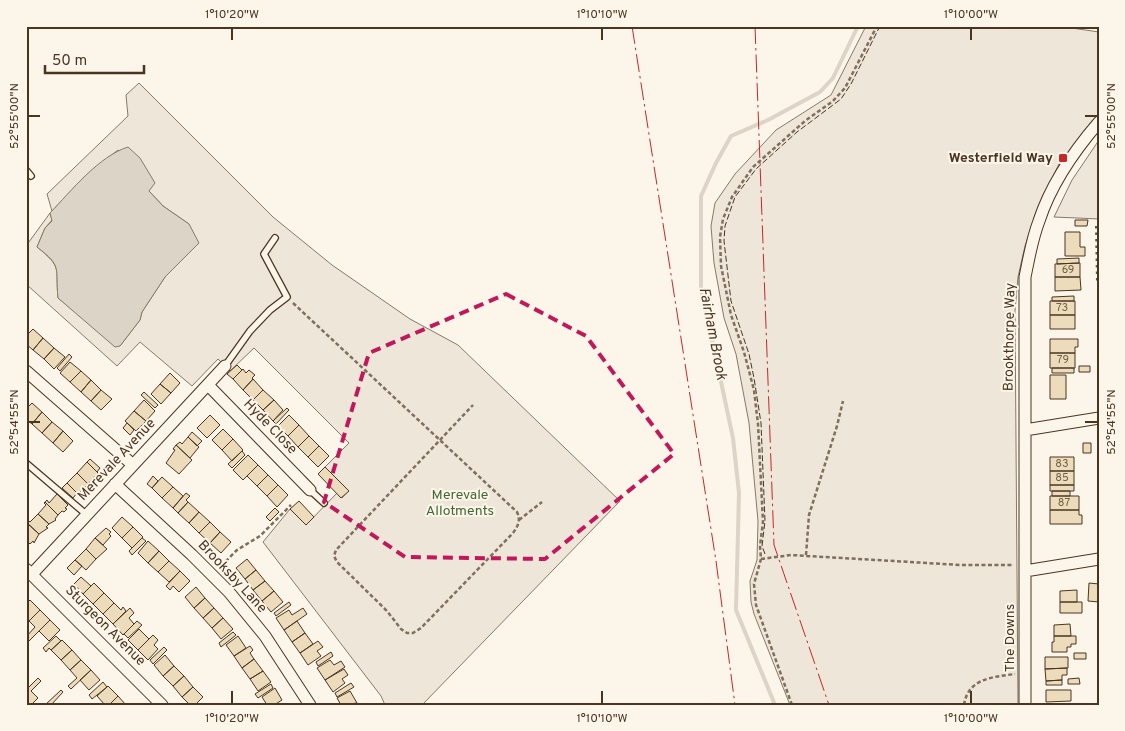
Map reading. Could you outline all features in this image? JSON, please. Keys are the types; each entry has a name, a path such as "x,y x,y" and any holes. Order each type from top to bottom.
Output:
{"street":[{"name":"Brookthorpe Way","path":"1025,567 1024,304 1026,277 1031,248 1039,220 1060,174 1073,154 1099,122"},
{"name":"Merevale Avenue","path":"29,571 87,515 225,366"},
{"path":"26,371 133,465"},
{"name":"Hyde Close","path":"208,385 310,490"},
{"path":"1024,430 1099,418"},
{"name":"Brooksby Lane","path":"116,484 213,574 229,592 265,636 310,705"},
{"path":"1025,567 1099,559"},
{"name":"The Downs","path":"1025,567 1025,705"},
{"name":"Sturgeon Avenue","path":"29,571 162,705"}],"lane":[{"path":"26,170 31,176"},
{"path":"225,366 250,331 270,310 287,297 264,254 275,238"},
{"path":"26,463 87,515"},
{"path":"310,490 324,503"}],"path":[{"path":"792,705 756,605 754,584 761,560 760,546 763,522 758,424 754,390 744,352 731,315 721,266 720,237 723,219 732,196 753,168 805,121 833,101 844,88 877,26"},
{"path":"287,297 517,512 519,520"},
{"path":"806,555 809,515 837,426 842,401"},
{"path":"473,405 336,550 334,556 337,562 387,611 401,630 413,633 421,628 513,533 519,520 542,502"},
{"path":"213,574 237,550 260,536 291,505"},
{"path":"761,560 792,555 806,555 1025,567"},
{"path":"964,705 970,690 978,681 989,677 1025,672"}],"highlighted area":[{"path":"506,294 586,336 674,454 545,559 405,557 324,502 369,353"}],"green space":[{"path":"866,26 1058,26 1099,32 1099,113 1059,164 1036,212 1025,246 1018,277 1015,311 1018,705 790,705 751,602 750,581 757,560 758,521 749,423 736,354 724,318 714,263 711,226 715,203 735,174 776,130 831,95"},
{"name":"Merevale Allotments","path":"139,83 273,217 332,265 410,319 458,345 620,501 422,705 385,705 381,696 263,542 290,509 306,525 337,493 342,498 348,491 325,467 349,443 254,348 230,371 218,359 192,386 140,342 117,366 26,284 26,246 50,213 52,220 45,228 37,247 54,264 57,274 58,298 120,346 140,320 142,312 165,277 174,267 189,224 163,206 149,191 118,150 84,179 52,211 47,194 128,116 126,95"},
{"path":"1099,140 1099,219 1054,217 1072,180"}],"shaded area":[{"path":"128,147 140,158 155,183 149,191 163,206 189,224 199,243 165,277 142,312 140,320 120,346 115,347 58,298 56,268 51,259 37,247 45,228 52,221 50,213 96,166"}],"building":[{"path":"1075,220 1088,220 1087,226 1075,226"},
{"path":"1065,232 1080,232 1080,247 1085,247 1085,256 1065,256"},
{"path":"1079,258 1079,263 1057,264 1057,259"},
{"path":"1080,263 1080,277 1055,277 1055,264"},
{"path":"1055,277 1080,277 1081,290 1055,291"},
{"path":"1074,296 1074,301 1052,301 1052,297"},
{"path":"1050,301 1075,301 1075,315 1050,315"},
{"path":"1050,315 1075,315 1075,329 1050,329"},
{"path":"33,329 43,338 33,350 26,344 26,336"},
{"path":"43,338 54,348 44,359 33,350"},
{"path":"1050,339 1078,339 1078,347 1075,347 1075,353 1050,353"},
{"path":"54,348 65,357 54,369 44,359"},
{"path":"1050,353 1075,353 1075,368 1050,368"},
{"path":"69,354 72,357 60,371 57,368"},
{"path":"70,362 81,371 70,382 60,373"},
{"path":"237,365 242,370 233,379 227,374"},
{"path":"1079,366 1090,366 1090,372 1079,372"},
{"path":"1052,368 1074,368 1074,373 1052,373"},
{"path":"243,369 246,373 249,370 255,375 243,390 233,379"},
{"path":"81,371 91,380 81,392 70,382"},
{"path":"170,373 180,383 171,393 160,384"},
{"path":"1050,375 1066,375 1066,399 1050,399"},
{"path":"253,379 263,390 253,400 243,390"},
{"path":"91,380 101,390 91,401 81,392"},
{"path":"160,384 171,393 161,404 151,394"},
{"path":"101,390 112,399 101,410 91,401"},
{"path":"263,390 274,400 263,410 253,400"},
{"path":"144,392 158,405 155,408 141,395"},
{"path":"144,400 155,411 146,421 134,411"},
{"path":"274,400 283,410 273,421 263,410"},
{"path":"32,403 42,412 32,424 26,419 26,409"},
{"path":"287,408 289,410 276,424 273,421"},
{"path":"134,411 146,421 136,431 125,421"},
{"path":"42,412 52,422 42,433 32,424"},
{"path":"210,415 220,425 207,438 197,428"},
{"path":"289,415 299,425 288,436 278,426"},
{"path":"52,422 63,431 53,443 42,433"},
{"path":"127,423 134,430 130,435 123,428"},
{"path":"299,425 309,436 298,447 288,436"},
{"path":"223,429 233,439 222,450 212,440"},
{"path":"63,431 73,441 63,452 53,443"},
{"path":"192,432 202,441 197,446 188,437"},
{"path":"309,436 319,446 308,457 298,447"},
{"path":"188,437 199,447 190,458 176,445 180,442 182,444"},
{"path":"233,439 243,450 232,461 222,450"},
{"path":"1083,443 1091,443 1091,453 1083,453"},
{"path":"176,445 192,460 179,474 166,463 175,450 173,449"},
{"path":"319,446 329,456 318,467 308,457"},
{"path":"242,451 245,455 232,468 228,464"},
{"path":"248,455 258,465 243,480 233,470"},
{"path":"1050,457 1074,457 1074,471 1050,471"},
{"path":"90,459 100,468 97,472 87,462"},
{"path":"87,462 98,473 88,484 77,473"},
{"path":"258,465 268,475 257,486 247,476"},
{"path":"325,467 349,491 341,498 318,474"},
{"path":"1050,471 1074,471 1074,485 1050,485"},
{"path":"77,473 88,484 78,494 67,483"},
{"path":"268,475 278,485 267,496 257,486"},
{"path":"153,476 158,481 152,488 147,484"},
{"path":"162,477 173,487 162,498 152,488"},
{"path":"67,483 77,493 73,498 62,488"},
{"path":"278,485 288,495 277,507 267,496"},
{"path":"1050,485 1074,485 1074,491 1050,491"},
{"path":"173,487 183,496 173,508 162,498"},
{"path":"1052,491 1070,491 1070,496 1052,496"},
{"path":"186,493 190,496 186,500 188,502 178,513 173,508"},
{"path":"57,494 68,505 64,512 62,511 58,515 45,502 47,500 49,503"},
{"path":"1050,496 1079,496 1079,510 1050,510"},
{"path":"299,501 314,517 306,525 290,509"},
{"path":"45,502 58,515 56,520 49,524 38,514 46,505"},
{"path":"188,502 199,512 189,523 178,513"},
{"path":"275,508 279,512 270,521 266,517"},
{"path":"1050,510 1079,510 1079,515 1082,515 1082,524 1050,524"},
{"path":"199,512 210,522 199,533 189,523"},
{"path":"38,514 49,524 46,527 48,528 39,534 26,522 28,520 30,522"},
{"path":"122,517 133,527 122,538 112,528"},
{"path":"26,522 39,534 34,543 33,541 30,544 26,540"},
{"path":"210,522 220,532 210,543 199,533"},
{"path":"133,527 143,537 132,548 122,538"},
{"path":"106,528 111,532 109,534 111,536 103,545 95,538"},
{"path":"220,532 231,542 221,553 210,543"},
{"path":"95,538 107,549 96,559 86,549"},
{"path":"142,538 146,541 132,555 129,551"},
{"path":"148,541 159,551 148,563 138,553"},
{"path":"86,549 96,559 86,570 75,560"},
{"path":"159,551 169,561 158,572 148,563"},
{"path":"247,559 256,570 245,579 236,568"},
{"path":"75,560 82,566 74,575 67,568"},
{"path":"169,561 180,571 169,582 158,572"},
{"path":"256,570 265,581 253,590 245,579"},
{"path":"180,571 190,581 179,592 173,586 170,590 166,586"},
{"path":"81,577 91,586 83,594 74,584"},
{"path":"265,581 274,591 262,601 253,590"},
{"path":"94,583 104,593 93,604 83,594"},
{"path":"1089,583 1099,584 1099,602 1088,601"},
{"path":"196,587 205,598 194,608 185,597"},
{"path":"1077,590 1077,602 1060,602 1060,591"},
{"path":"274,591 283,602 271,612 262,601"},
{"path":"104,593 114,603 103,614 93,604"},
{"path":"205,598 214,608 203,618 194,608"},
{"path":"30,600 40,610 29,621 26,618 26,604"},
{"path":"289,602 291,605 276,616 274,613"},
{"path":"1060,602 1082,602 1082,613 1060,613"},
{"path":"114,603 121,610 123,607 126,611 113,624 103,614"},
{"path":"130,608 134,613 129,618 134,624 123,635 113,624"},
{"path":"214,608 223,618 212,628 203,618"},
{"path":"303,608 307,614 284,630 276,618 289,610 292,615"},
{"path":"40,610 50,620 29,641 26,637 35,627 29,621"},
{"path":"223,618 233,629 221,639 212,628"},
{"path":"50,620 60,630 49,641 39,631"},
{"path":"137,621 142,625 128,638 124,634"},
{"path":"297,621 305,633 292,642 284,630"},
{"path":"1070,624 1071,636 1054,636 1054,625"},
{"path":"139,629 149,639 138,650 128,640"},
{"path":"233,632 236,635 221,647 219,643"},
{"path":"305,633 313,644 300,653 292,642"},
{"path":"153,635 158,640 154,645 158,649 148,660 138,650"},
{"path":"56,636 61,641 46,652 43,648"},
{"path":"238,636 246,648 234,656 226,645"},
{"path":"1054,636 1076,636 1076,644 1071,644 1071,647 1067,647 1067,652 1052,652"},
{"path":"62,640 72,650 61,660 51,650"},
{"path":"318,641 323,647 317,651 321,656 308,665 300,653"},
{"path":"250,646 253,650 250,653 254,659 242,668 234,656"},
{"path":"164,647 167,650 153,664 150,660"},
{"path":"72,650 81,660 70,670 61,660"},
{"path":"331,652 333,656 318,666 316,662"},
{"path":"1074,653 1086,653 1086,659 1074,659"},
{"path":"165,655 174,666 163,676 154,665"},
{"path":"1045,657 1068,657 1068,668 1045,669"},
{"path":"254,659 263,671 250,679 242,668"},
{"path":"81,660 91,670 71,689 68,686 77,678 70,670"},
{"path":"330,660 334,665 341,661 345,667 325,680 317,668"},
{"path":"174,666 184,676 173,686 163,676"},
{"path":"1067,668 1067,675 1062,675 1062,680 1046,681 1045,669"},
{"path":"344,669 348,675 342,679 345,683 333,692 325,680"},
{"path":"91,670 100,680 89,690 80,680"},
{"path":"263,671 271,682 258,691 250,679"},
{"path":"184,676 193,687 182,697 173,686"},
{"path":"38,678 41,681 31,691 38,698 31,705 26,705 26,690"},
{"path":"1079,678 1080,684 1068,684 1068,679"},
{"path":"1062,680 1062,685 1046,685 1046,681"},
{"path":"103,682 107,687 92,699 89,695"},
{"path":"351,683 354,687 337,697 335,693"},
{"path":"271,684 273,688 258,698 255,694"},
{"path":"108,686 118,696 109,705 105,705 97,696"},
{"path":"193,687 203,697 195,705 190,705 182,697"},
{"path":"275,688 282,700 274,705 267,705 262,697"},
{"path":"61,690 63,692 51,705 45,705"},
{"path":"1046,690 1071,690 1071,701 1046,702"},
{"path":"350,691 357,703 341,705 337,698"},
{"path":"118,696 126,705 109,705"}],"waterway":[{"name":"Fairham Brook","path":"775,705 736,610 739,493 733,438 701,288 701,196 731,136 768,120 820,92 833,78 858,26"}],"hedge":[{"path":"1097,226 1098,282"}],"fence":[{"path":"765,554 762,546 765,521 761,423 749,354 731,301 724,241 725,226 735,197 756,169 797,132 841,99 851,84 880,26"}],"power":[{"path":"632,26 716,561 735,705"},
{"path":"755,26 774,545 829,705"}],"place":[{"name":"Westerfield Way","path":"1063,158"}]}
